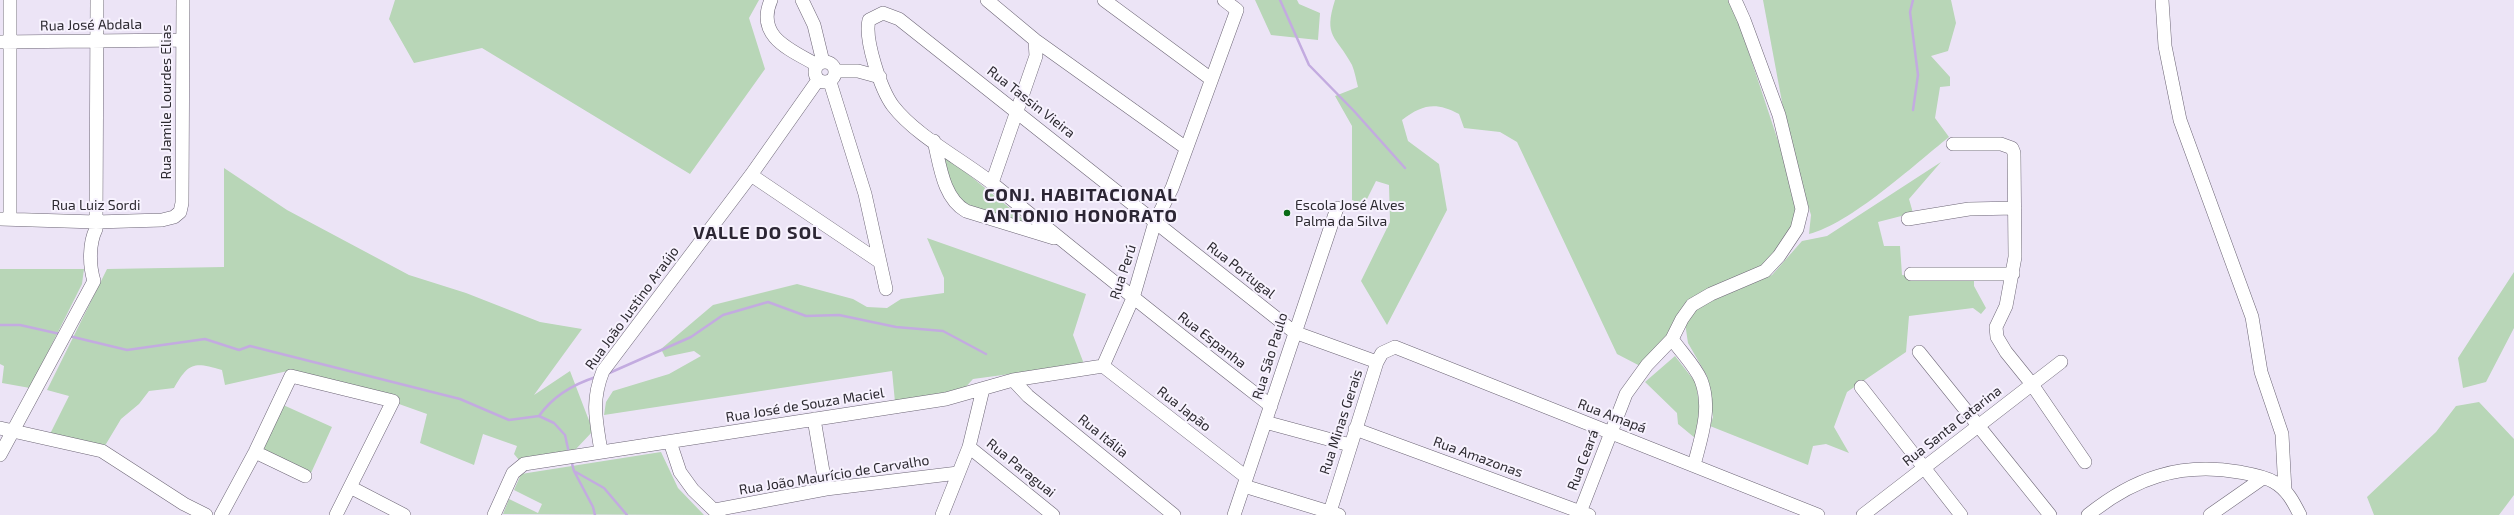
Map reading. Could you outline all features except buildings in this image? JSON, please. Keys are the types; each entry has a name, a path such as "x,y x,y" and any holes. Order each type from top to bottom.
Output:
{"street":[{"path":"5,219 5,42 10,0"},
{"path":"0,455 94,281 92,273 92,237 96,225 97,0"},
{"name":"Rua Jamile Lourdes Elias","path":"182,203 183,0"},
{"path":"771,0 766,12 767,24 772,34 781,45 820,64 832,64 828,78 865,194 886,289"},
{"path":"802,0 814,25 820,64 815,72 828,78 858,71 880,77"},
{"path":"987,0 1035,40 1186,148"},
{"path":"1104,0 1211,79"},
{"path":"1224,0 1236,5"},
{"name":"Rua Ceará","path":"1583,514 1610,433 1626,394 1647,365 1672,339 1682,318 1692,305 1712,294 1765,271 1779,256 1797,229 1802,209 1779,115 1744,20 1735,0"},
{"path":"2162,0 2166,46 2178,113 2252,317 2261,372 2282,434 2285,491"},
{"name":"Rua Perú","path":"1103,366 1133,298 1155,222 1172,188 1236,5"},
{"name":"Rua Espanha","path":"883,13 869,20 867,28 880,77 893,106 934,141 992,183 1059,240 1271,406"},
{"name":"Rua Tassin Vieira","path":"883,13 899,19 1017,111 1155,222"},
{"name":"Rua José Abdala","path":"5,42 182,40"},
{"path":"992,183 1036,56 1035,40"},
{"name":"Rua João Justino Araújo","path":"601,451 594,403 596,387 603,371 751,175 828,78"},
{"path":"934,141 942,174 956,205 979,215 1059,240"},
{"path":"1953,144 2001,144 2012,148 2014,153 2015,208 2013,274 2006,306 1996,327 1997,337 2006,352 2031,383 2085,462"},
{"path":"751,175 880,262"},
{"name":"Rua Luiz Sordi","path":"5,219 96,225 162,220 174,217 180,212 182,203"},
{"name":"Rua São Paulo","path":"1234,515 1294,332 1337,208"},
{"path":"1908,219 1969,209 2015,208"},
{"name":"Rua Portugal","path":"1155,222 1294,332 1377,362"},
{"path":"1911,274 2013,274"},
{"path":"1672,339 1700,380 1706,403 1704,428 1694,465"},
{"name":"Rua Minas Gerais","path":"1332,514 1350,445 1377,362 1382,353 1395,347"},
{"name":"Rua Amapá","path":"1395,347 1818,515"},
{"path":"1919,352 2050,515"},
{"name":"Rua Santa Catarina","path":"1863,515 2031,383 2061,362"},
{"name":"Rua José de Souza Maciel","path":"494,515 513,473 524,464 946,399 1013,380 1103,366"},
{"name":"Rua Japão","path":"1103,366 1245,481 1332,514"},
{"path":"221,515 254,452 290,376 393,401 336,515"},
{"name":"Rua Itália","path":"1013,380 1028,396 1174,515"},
{"path":"1861,387 1925,466 1961,515"},
{"path":"942,515 969,446 983,389"},
{"path":"814,419 826,489"},
{"path":"1265,422 1350,445"},
{"path":"0,428 102,451 184,504 206,515"},
{"name":"Rua Amazonas","path":"1355,429 1583,514"},
{"path":"670,442 680,472 693,490 717,512"},
{"name":"Rua Paraguai","path":"969,446 1053,515"},
{"path":"254,452 305,476"},
{"path":"2088,515 2130,487 2151,477 2172,472 2227,470 2274,482 2285,491 2300,515"},
{"name":"Rua João Maurício de Carvalho","path":"717,512 826,489 958,473"},
{"path":"2210,515 2263,478"},
{"path":"350,487 404,515"}],"green space":[{"path":"395,0 759,0 749,18 765,69 690,174 482,48 414,63 389,19"},
{"path":"1255,0 1297,0 1299,4 1320,13 1318,40 1271,35"},
{"path":"1335,0 1729,0 1735,11 1797,198 1793,229 1767,268 1695,298 1675,318 1665,344 1642,367 1617,354 1517,142 1500,132 1464,128 1459,114 1451,110 1430,106 1417,111 1402,120 1408,141 1439,164 1447,210 1387,325 1361,281 1390,222 1389,185 1376,181 1364,205 1352,200 1352,126 1335,96 1358,87 1352,65 1333,36 1331,29 1330,22"},
{"path":"1763,0 1951,0 1956,23 1948,51 1931,56 1950,77 1950,86 1940,87 1935,118 1949,137 1862,206 1843,219 1809,234 1811,215 1790,145"},
{"path":"943,157 947,157 1022,218 1022,225 956,201"},
{"path":"1941,162 1909,199 1913,213 1878,222 1884,246 1900,246 1902,275 1974,280 1974,286 1986,308 1981,314 1973,308 1909,316 1906,352 1847,392 1834,427 1849,453 1826,444 1813,446 1808,465 1710,426 1713,417 1707,376 1688,343 1685,323 1700,306 1772,275 1802,241 1827,236"},
{"path":"224,168 287,210 409,275 466,293 540,322 582,329 534,395 570,371 593,431 575,450 519,460 514,454 517,446 483,434 474,465 420,443 427,414 399,404 398,398 292,370 225,385 222,370 198,365 188,369 179,379 174,388 149,391 139,404 121,419 103,449 49,436 69,396 47,390 107,269 224,267"},
{"path":"927,238 1086,294 1073,335 1084,364 973,379 962,391 895,402 892,371 604,415 606,402 613,391 669,374 701,356 694,351 665,357 661,349 713,305 797,284 853,299 867,307 887,308 901,299 944,293 944,278"},
{"path":"0,269 84,269 82,284 30,388 2,383 4,366 0,364"},
{"path":"2514,272 2514,328 2486,382 2463,388 2458,358"},
{"path":"1675,356 1696,383 1701,417 1695,438 1678,424 1677,413 1645,382"},
{"path":"2479,402 2514,439 2514,495 2499,515 2374,515 2367,497 2436,432 2456,406"},
{"path":"281,404 332,427 311,473 260,449"},
{"path":"661,452 678,488 704,515 503,514 509,499 538,513 542,504 514,490 521,474"}],"waterway":[{"path":"1280,0 1309,65 1354,111 1405,168"},
{"path":"1913,0 1910,12 1918,75 1913,110"},
{"path":"607,374 691,337 723,315 768,302 806,316 839,315 896,327 943,331 986,354"},
{"path":"0,325 20,325 60,334"},
{"path":"69,336 127,350 205,339 239,350 250,346 460,399 509,420 539,416 554,423 565,435 569,453"},
{"path":"539,416 551,402 564,392 580,383 596,377"},
{"path":"571,460 574,471 604,488 627,515"},
{"path":"574,471 593,507 595,515"}],"place":[{"name":"Escola José Alves Palma da Silva","path":"1287,213"}],"district":[{"name":"CONJ. HABITACIONAL ANTONIO HONORATO","path":"1081,205"},
{"name":"VALLE DO SOL","path":"758,233"}]}
